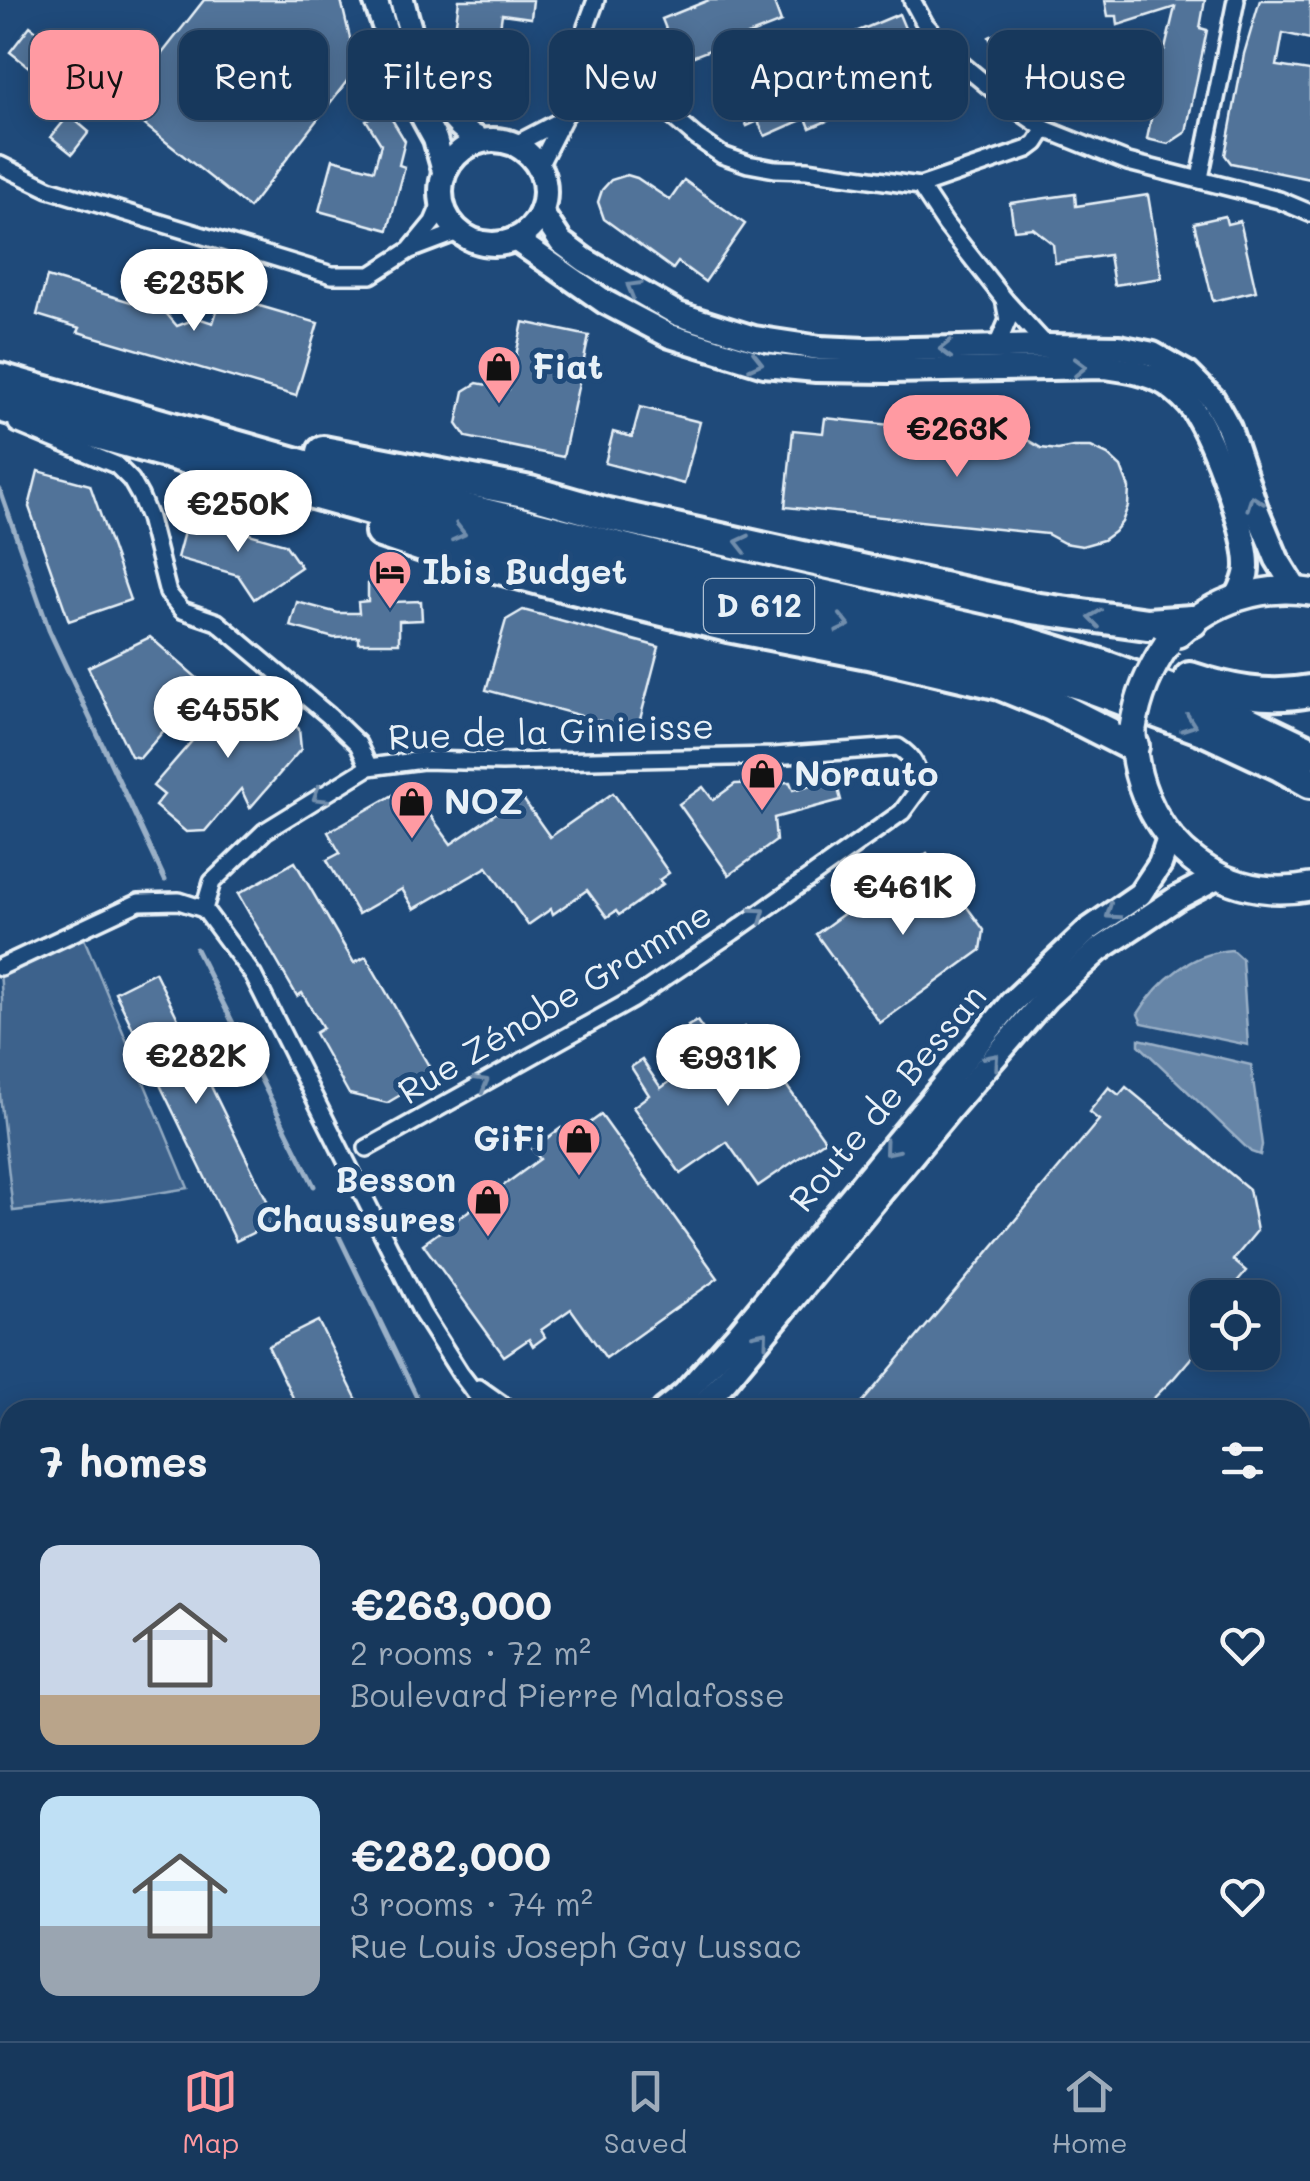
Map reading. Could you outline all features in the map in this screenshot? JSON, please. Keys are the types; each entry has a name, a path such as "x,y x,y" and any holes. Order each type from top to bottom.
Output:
{"highway":[{"name":"D 612","path":"0,379 408,495 710,570 1012,638 1214,706 1310,752"},
{"name":"D 612","path":"93,404 530,492 603,512 1033,608 1147,624 1192,621"},
{"name":"D 612","path":"0,406 568,564 918,640 1082,684 1205,730 1310,782"},
{"name":"D 612","path":"197,460 302,504 437,551 728,626 1000,684 1133,737"},
{"path":"710,570 1010,623 1253,694 1310,692"}],"main road":[{"path":"1303,591 1266,590 1237,597 1192,621 1167,644 1144,684 1133,737 1135,766 1157,822 1201,866 1219,876 1260,888 1310,888"}],"street":[{"path":"376,0 390,44 435,140 444,171"},
{"path":"402,0 410,32 446,112 480,140"},
{"path":"586,30 596,0"},
{"path":"912,0 925,24 958,61 1016,110 1045,128 1128,162 1279,200 1310,213"},
{"path":"1200,178 1236,0"},
{"path":"514,145 559,120"},
{"path":"539,166 562,120"},
{"path":"676,120 722,154 748,164 920,186 1028,148 1045,128"},
{"path":"480,140 503,140 524,149 539,166 544,181 542,212 535,223 516,239 501,244 478,242 458,232 441,203 444,171 453,157 480,140"},
{"path":"0,165 49,190 332,275 371,275 410,250 458,232"},
{"path":"920,186 1004,300 1047,346"},
{"path":"410,250 433,222 441,203"},
{"path":"542,212 561,242 585,260 678,314 754,338 820,348 1119,347 1153,354 1188,374 1213,399 1229,428 1277,559 1303,591"},
{"path":"516,239 605,302 670,336 764,365 889,371 1106,366 1137,371 1166,384 1192,407 1210,438 1233,506 1248,562 1237,597"},
{"path":"996,348 1008,320 1004,300"},
{"path":"0,416 116,465 140,496 168,593 182,610 217,622 330,716 358,744 369,767"},
{"name":"Rue de la Ginieisse","path":"204,909 212,882 265,830 369,767 423,760 774,756 898,747"},
{"name":"Rue Zénobe Gramme","path":"367,1148 632,1000 902,812 921,786 914,760 898,747"},
{"name":"Route de Bessan","path":"676,1400 737,1335 1011,1003 1088,930 1140,894 1160,864 1170,838"},
{"name":"Route de Bessan","path":"707,1400 1046,998 1099,950 1177,898 1219,876"},
{"path":"0,967 139,902 179,902 204,909 252,975 422,1313 480,1400"},
{"path":"285,1039 307,1070 338,1132 367,1148 360,1162 358,1187"},
{"path":"460,1373 496,1400"}],"shaded area":[{"path":"83,936 188,1188 13,1211 0,1095 0,970"},
{"path":"1232,950 1242,959 1248,1045 1142,1023 1138,1014 1166,979 1203,956"},
{"path":"1139,1039 1251,1065 1260,1155 1251,1152 1139,1045"}],"building":[{"path":"204,0 341,0 348,30 348,80 328,106 328,30 181,30"},
{"path":"459,0 533,0 531,18 502,14 500,30 455,30"},
{"path":"709,0 773,0 781,22 761,30 713,30 713,49 693,57 693,30 666,30 662,19"},
{"path":"1105,0 1205,0 1200,28 1207,30 1186,132 1168,144 1147,139 1151,120 1162,120 1162,49 1175,7 1118,25 1117,16 1108,16"},
{"path":"1260,0 1310,0 1310,39 1283,33 1277,66 1310,71 1310,179 1231,163 1225,155 1244,54"},
{"path":"899,14 906,30 861,30"},
{"path":"30,26 35,30 30,30 30,68 10,52"},
{"path":"179,32 179,120 317,120 249,208 139,120 159,120 159,57"},
{"path":"65,120 75,120 89,132 72,154 51,137"},
{"path":"366,120 392,120 405,141 399,165 405,167 388,230 319,211 333,159 374,170 381,144"},
{"path":"744,120 801,120 765,136 758,121 747,126"},
{"path":"807,120 829,120 810,128"},
{"path":"627,175 670,200 684,180 745,224 705,282 678,262 673,269 604,219 598,202 602,190 611,180"},
{"path":"1075,194 1076,206 1148,195 1162,278 1114,285 1109,255 1055,263 1053,244 1033,228 1014,230 1010,203"},
{"path":"1225,216 1227,224 1240,221 1256,291 1213,301 1194,223"},
{"path":"47,277 165,312 177,326 198,318 213,323 222,295 318,323 296,396 78,332 80,328 37,315"},
{"path":"523,322 589,336 563,457 466,437 457,424 464,391 477,383 509,389"},
{"path":"640,407 700,422 684,484 605,463 613,432 632,437"},
{"path":"825,418 1026,437 1041,448 1058,450 1091,447 1121,467 1129,488 1128,506 1114,532 1082,546 1047,534 785,507 793,430 823,433"},
{"path":"38,471 90,485 130,600 69,621 29,507"},
{"path":"188,517 285,544 301,567 254,599 238,575 177,558"},
{"name":"Ibis Budget","path":"384,582 383,595 394,595 393,602 421,601 422,620 399,621 399,643 359,643 359,637 334,638 290,626 297,602 338,613 359,613 358,602 368,601 368,583"},
{"path":"523,610 659,647 637,731 486,690 506,620"},
{"path":"150,637 204,684 140,758 131,756 88,667"},
{"path":"243,682 299,729 301,749 250,808 241,789 205,831 186,832 155,806 164,795 153,786"},
{"path":"835,778 841,800 774,818 776,841 729,875 679,804 703,787 713,800 735,784 790,782 793,790"},
{"path":"409,786 451,844 521,796 550,837 613,793 669,873 659,880 663,884 631,907 607,917 587,890 553,914 551,909 528,925 487,867 414,909 402,889 358,914 327,860 340,853 328,832"},
{"path":"927,853 984,930 981,950 880,1023 816,934"},
{"path":"295,862 354,963 366,957 434,1075 387,1103 349,1094 315,1033 323,1028 302,993 297,996 238,894"},
{"path":"155,972 277,1221 236,1241 115,992"},
{"path":"697,1021 716,1048 745,1027 825,1140 758,1186 727,1142 681,1174 633,1107 649,1095 631,1067 642,1060 661,1088 705,1056 688,1026"},
{"path":"1109,1087 1119,1095 1126,1087 1249,1189 1257,1231 1233,1260 1246,1271 1238,1280 1190,1280 1190,1359 1152,1400 864,1400 1099,1120 1089,1112"},
{"path":"601,1115 718,1278 606,1358 571,1309 541,1330 545,1337 533,1346 529,1339 504,1356 423,1244 540,1159 532,1149 561,1128 569,1138"},
{"path":"318,1321 357,1400 294,1400 268,1346"}],"waterway":[{"path":"0,490 49,630 165,880"},
{"path":"196,949 314,1186"},
{"path":"334,1226 418,1400"}],"place":[{"name":"Fiat","path":"499,405"},
{"name":"Ibis Budget","path":"390,610"},
{"name":"Norauto","path":"762,812"},
{"name":"NOZ","path":"412,840"},
{"name":"GiFi","path":"579,1177"},
{"name":"Besson Chaussures","path":"488,1238"}]}
